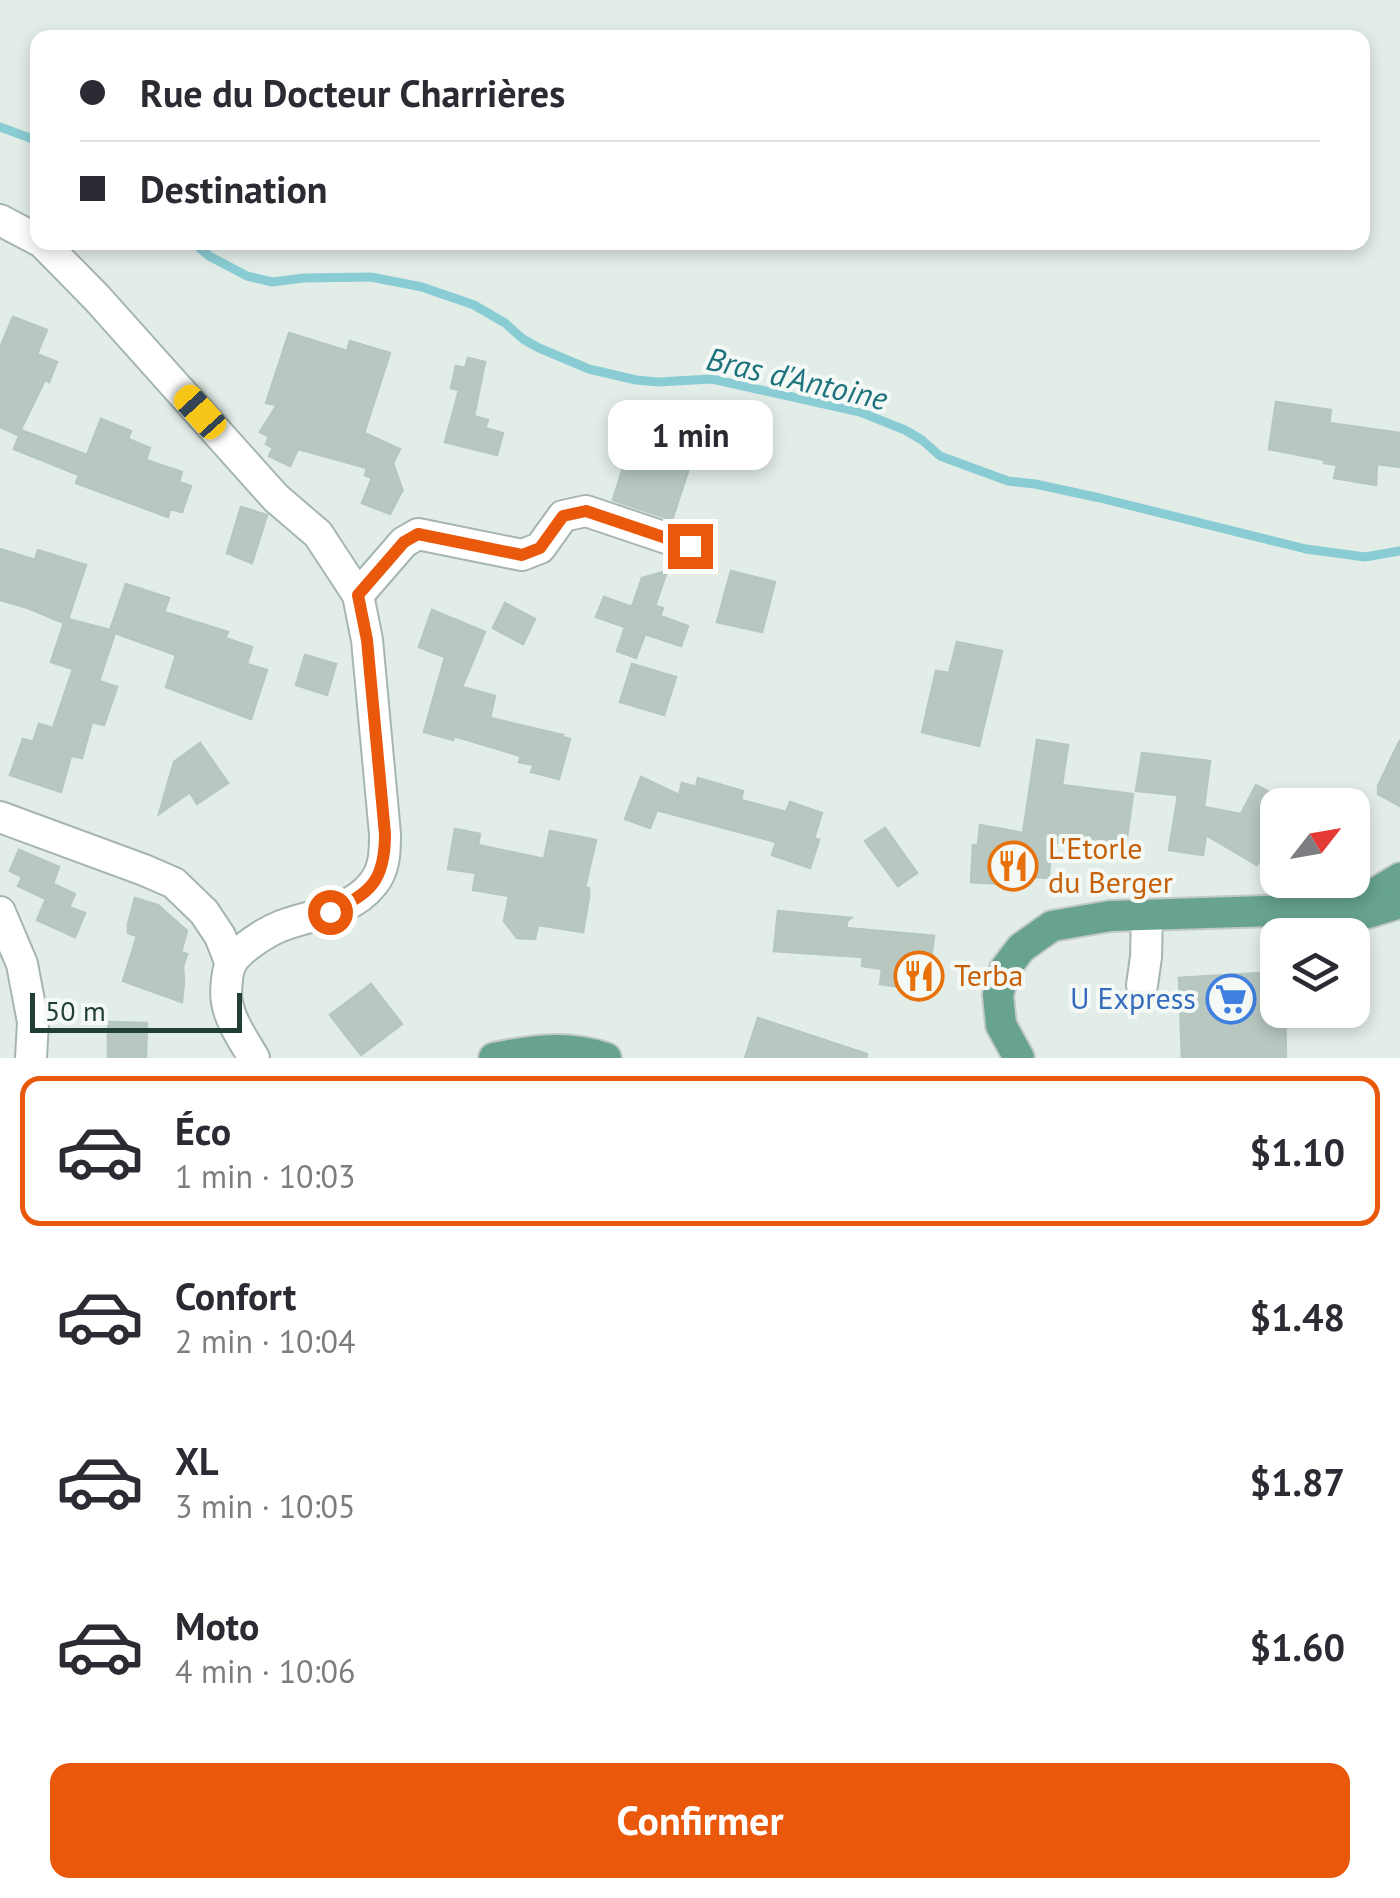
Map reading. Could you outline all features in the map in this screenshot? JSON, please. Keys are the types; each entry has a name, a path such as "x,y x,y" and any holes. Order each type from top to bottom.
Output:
{"main road":[{"path":"1348,909 1400,878"},
{"path":"1019,1058 1001,1025 998,995 1006,970 1021,948 1052,926 1110,916 1348,909 1368,912 1400,903"},
{"path":"494,1058 536,1049 606,1058"}],"street":[{"path":"0,220 30,236"},
{"path":"49,250 276,498 318,534 358,595 367,640 385,860 374,884 355,900 330,912 280,926 253,941 231,964"},
{"path":"358,595 404,542 418,534 522,555 540,548 563,516 586,511 690,546"},
{"path":"0,817 174,883 204,912 220,936 231,964 226,1000 254,1058"},
{"path":"0,912 22,964 33,1022 31,1058"},
{"path":"1142,985 1147,916"}],"building":[{"path":"13,317 47,330 37,354 57,362 18,435 0,427 0,348"},
{"path":"289,333 347,351 350,341 390,353 364,433 400,449 393,463 403,492 390,514 362,503 372,478 365,475 367,468 298,449 290,466 269,456 273,448 266,444 269,437 260,432 277,405 266,403"},
{"path":"468,358 485,362 474,416 488,420 485,428 503,433 497,455 445,442 459,390 451,388 456,366 465,368"},
{"path":"1276,402 1331,410 1329,423 1400,433 1400,467 1377,464 1376,485 1334,478 1337,465 1324,463 1325,460 1269,449"},
{"path":"101,419 131,431 128,439 150,448 146,460 182,472 179,482 191,486 182,512 170,509 168,517 76,483 79,475 14,449 21,430 87,455"},
{"path":"633,436 693,456 672,520 613,500"},
{"path":"241,507 267,515 252,563 227,553"},
{"path":"0,549 35,560 38,550 86,565 68,619 110,630 126,584 169,598 164,612 228,632 225,638 252,647 247,664 267,670 251,719 166,687 176,655 115,633 99,681 117,687 104,725 92,722 82,758 71,756 61,792 10,775 23,739 33,742 39,724 53,728 73,669 51,662 64,623 0,600"},
{"path":"667,571 655,606 663,608 660,616 688,626 681,646 645,634 636,658 617,651 625,627 596,617 604,597 632,607 642,578"},
{"path":"731,571 775,582 762,632 717,622"},
{"path":"505,603 535,619 523,644 493,628"},
{"path":"432,610 485,632 462,687 495,696 490,718 570,739 559,779 531,772 534,765 519,762 521,756 454,736 453,740 424,732 445,657 419,647"},
{"path":"957,642 1002,651 979,746 922,732 936,671 949,673"},
{"path":"305,655 336,664 327,695 296,685"},
{"path":"632,664 676,677 664,715 620,702"},
{"path":"1037,740 1068,745 1062,785 1133,794 1125,851 1051,842 1049,878 1017,876 1017,885 971,882 973,845 978,845 980,825 1023,833"},
{"path":"1400,740 1400,806 1378,794 1378,786"},
{"path":"200,743 228,783 197,804 190,792 159,814 174,762"},
{"path":"1142,753 1210,761 1204,807 1241,814 1256,785 1262,788 1257,865 1206,835 1203,855 1169,850 1178,795 1136,791"},
{"path":"641,777 679,795 682,783 696,787 698,778 743,791 741,800 786,812 790,802 822,813 810,868 772,855 776,842 657,810 650,828 625,819"},
{"path":"885,828 917,873 898,886 865,841"},
{"path":"455,829 480,834 478,845 544,859 550,831 596,840 585,888 589,888 589,897 583,932 538,925 535,939 517,938 504,921 509,896 473,890 476,873 448,869"},
{"path":"19,850 59,867 53,884 75,894 69,907 85,913 75,937 37,920 46,899 18,886 22,877 10,871"},
{"path":"135,898 158,905 187,931 181,952 187,954 182,1002 123,981 137,936 128,933"},
{"path":"778,911 851,918 844,923 846,928 934,936 927,991 880,984 882,969 862,966 863,957 774,951"},
{"path":"1260,973 1260,1028 1285,1028 1286,1058 1182,1058 1179,978"},
{"path":"371,984 402,1024 361,1055 330,1015"},
{"path":"758,1018 867,1054 866,1058 745,1058"},
{"path":"108,1022 147,1023 146,1058 108,1058"}],"waterway":[{"name":"Bras d'Antoine","path":"0,127 30,138"},
{"name":"Bras d'Antoine","path":"202,250 247,276 272,282 371,277 422,287 474,305 539,348 589,369 658,382 712,379 860,412 905,430 940,456 1008,481 1100,498 1306,549 1365,557 1400,551"}],"place":[{"name":"L'Etorle du Berger","path":"1013,866"},
{"name":"Terba","path":"919,976"},
{"name":"U Express","path":"1231,999"}],"route":[{"path":"330,912 355,900 374,884 385,860 367,640 358,595 404,542 418,534 522,555 540,548 563,516 586,511 690,546"}]}
